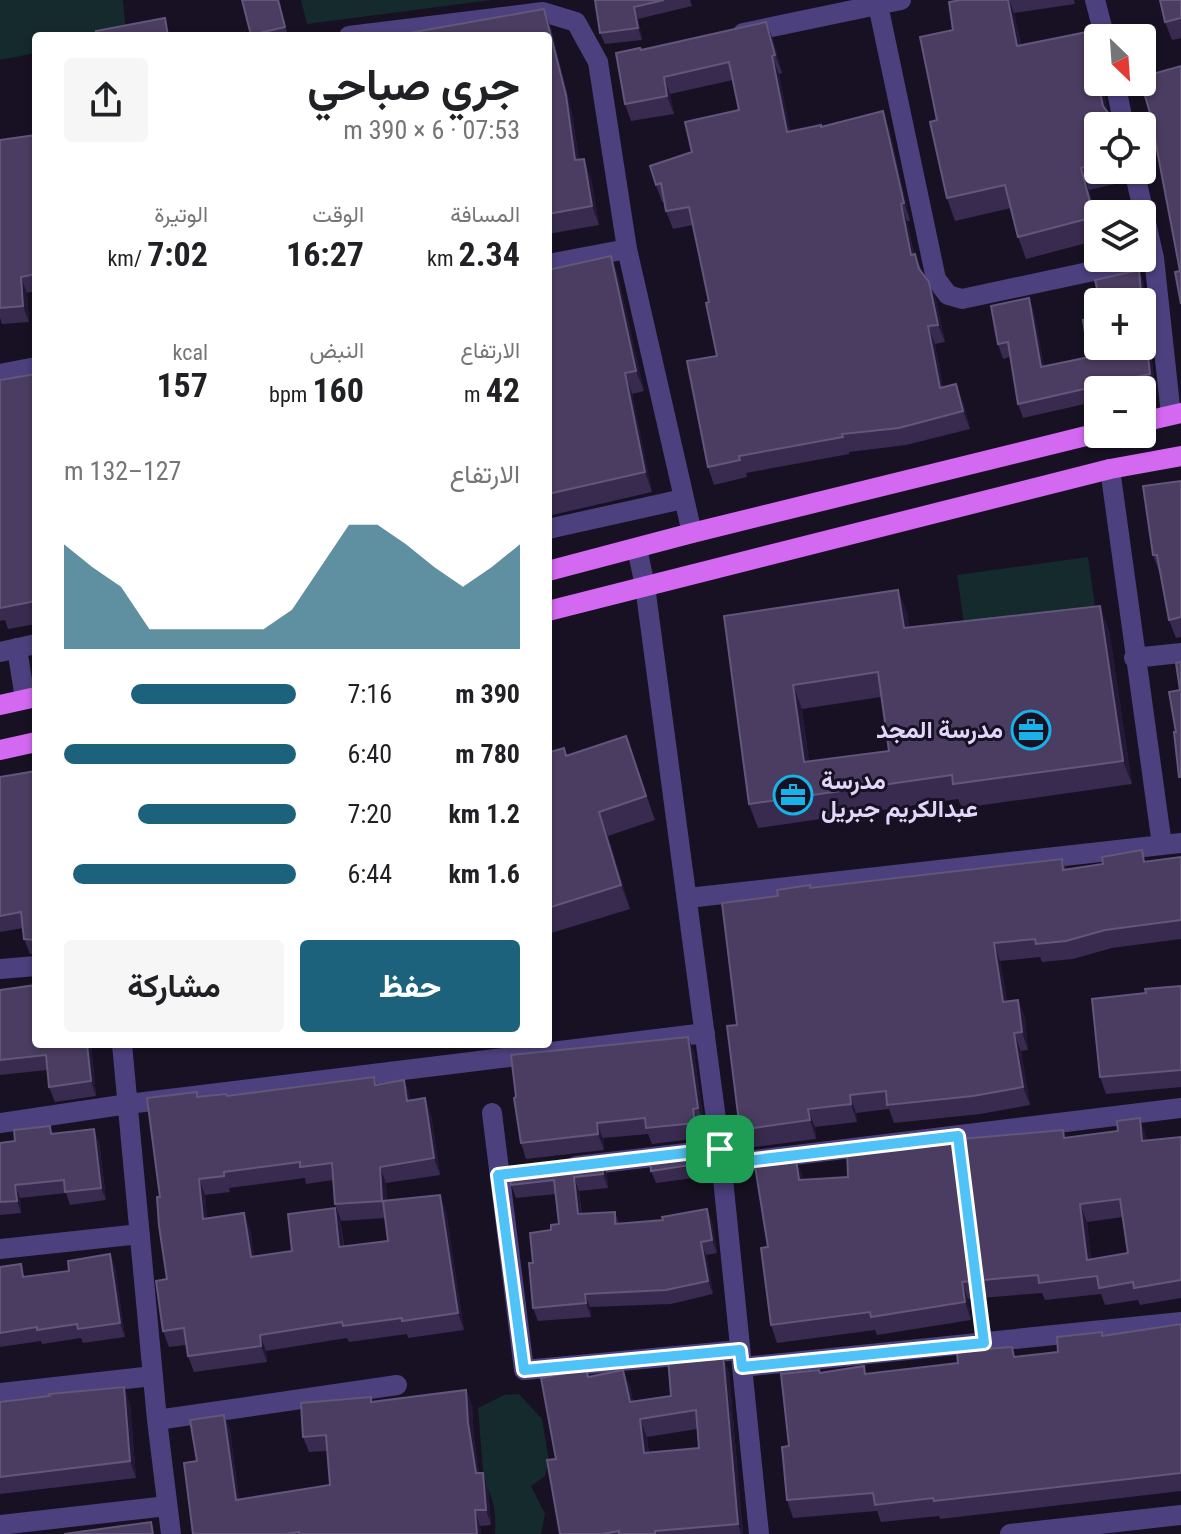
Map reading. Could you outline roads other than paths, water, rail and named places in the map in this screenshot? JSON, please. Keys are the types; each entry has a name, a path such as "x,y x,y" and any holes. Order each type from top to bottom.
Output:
{"main road":[{"path":"1156,419 1176,414"},
{"path":"552,570 1084,436"},
{"path":"552,610 1110,469 1181,456"},
{"path":"0,705 30,698"},
{"path":"0,750 32,743"}],"street":[{"path":"723,37 901,0"},
{"path":"1095,0 1101,24"},
{"path":"878,5 936,279 948,295 962,299 1088,272"},
{"path":"381,32 543,12 576,22 606,61 627,249 692,533"},
{"path":"552,263 627,249"},
{"path":"1156,272 1176,414"},
{"path":"0,374 32,368"},
{"path":"688,898 1172,844 1134,658 1110,469"},
{"path":"552,528 683,499"},
{"path":"637,548 645,586 705,1033 759,1534"},
{"path":"18,648 30,698"},
{"path":"1134,658 1181,653"},
{"path":"0,969 32,966"},
{"path":"0,1123 128,1104 705,1033"},
{"path":"122,1048 157,1420 171,1534"},
{"path":"561,1167 720,1157 1181,1108"},
{"path":"492,1113 506,1174 524,1370 984,1343 1181,1322"},
{"path":"0,1249 140,1234"},
{"path":"0,1393 153,1376"},
{"path":"157,1420 397,1385"},
{"path":"0,1525 167,1506"},
{"path":"1010,1534 1181,1515"}],"place":[{"name":"مدرسة المجد","path":"1031,730"},
{"name":"مدرسة عبدالكريم جبريل","path":"793,795"}]}
